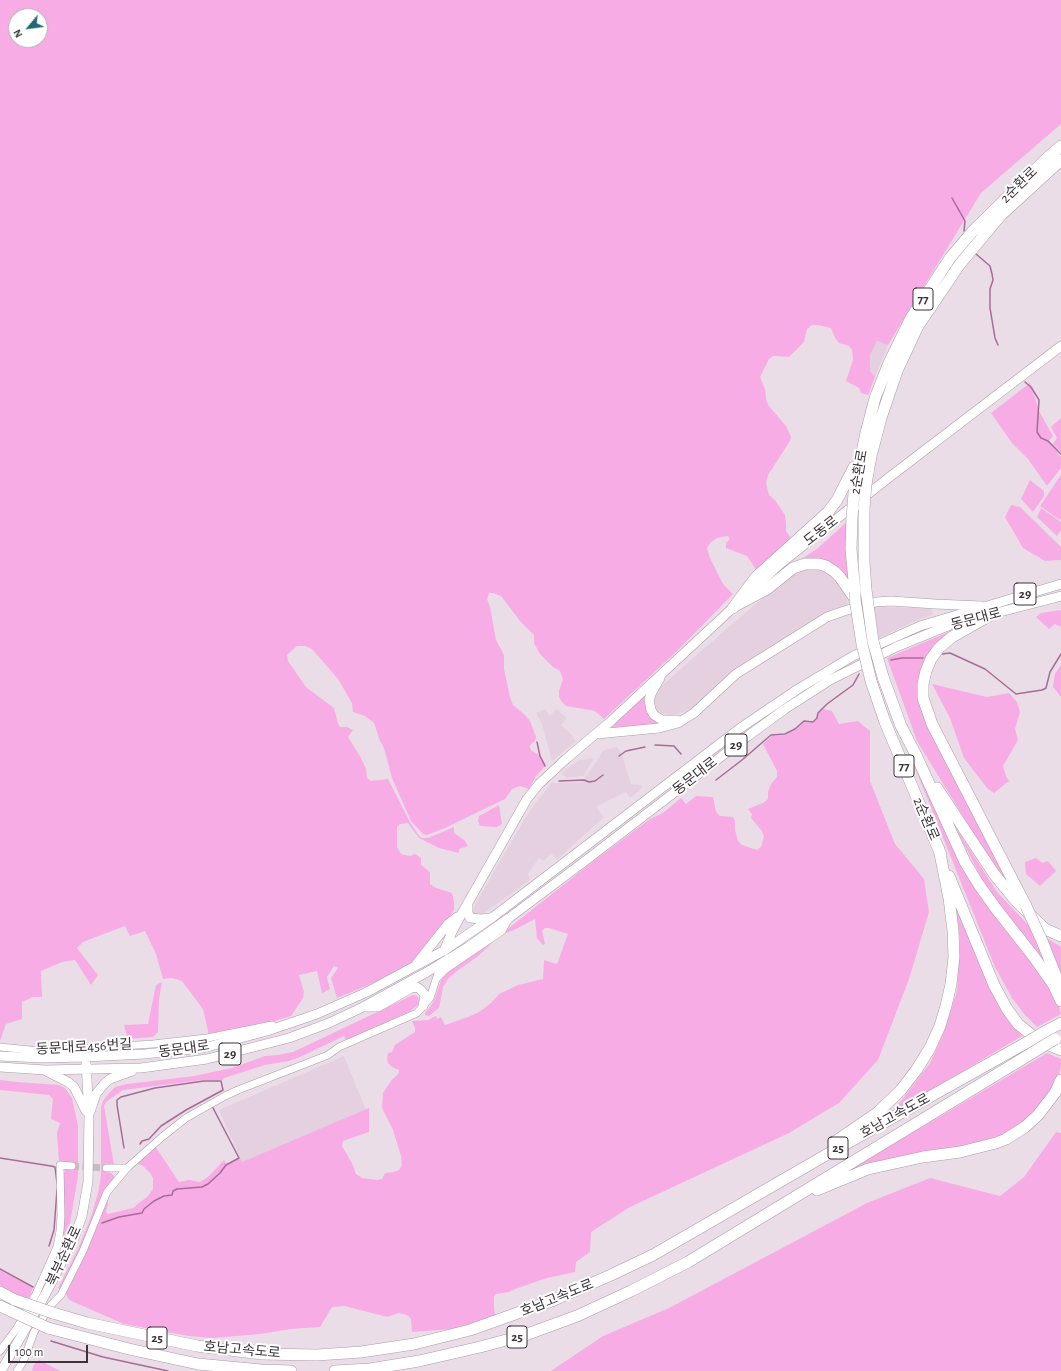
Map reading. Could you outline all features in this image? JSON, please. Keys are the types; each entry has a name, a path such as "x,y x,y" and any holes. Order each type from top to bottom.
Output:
{"highway":[{"name":"2순환로","path":"939,849 885,722 871,681 862,644 851,549 854,493 875,398 891,358 911,318 950,258 972,232 1061,146"},
{"name":"2순환로","path":"916,755 901,726 883,677 873,641 856,593 863,532 866,484 871,456 881,418 897,371 918,326 960,264 1001,215 1061,160"},
{"path":"733,608 756,577 828,512 837,500 848,480 863,447"},
{"path":"733,608 767,589 793,568 805,564 819,564 826,566 856,593"},
{"path":"989,611 939,648 926,671 923,684 923,698 932,724 1026,906 1056,976 1061,994"},
{"path":"916,755 994,874 1016,902 1045,929 1061,936"},
{"path":"916,755 966,862 979,885 1038,962 1053,984 1061,1000"},
{"path":"939,849 994,985 1007,1009 1018,1024 1039,1041 1061,1050"},
{"path":"653,1255 676,1236 753,1192 851,1132 877,1113 901,1090 917,1069 930,1048 942,1019 951,984 954,957 953,930 949,898 939,849"},
{"name":"호남고속도로","path":"0,1292 15,1300 94,1325 196,1346 262,1354 317,1355 361,1352 414,1344 470,1330 554,1300 611,1276 653,1255 826,1155 1061,1023"},
{"name":"호남고속도로","path":"335,1371 370,1369 419,1361 472,1349 525,1335 577,1316 688,1262 1058,1038"},
{"path":"782,1205 868,1169 923,1157 966,1150 996,1143 1006,1139 1025,1127 1038,1115 1055,1094 1061,1080"},
{"name":"호남고속도로","path":"0,1306 48,1328 122,1347 198,1364 261,1370 291,1371"}],"main road":[{"name":"도동로","path":"597,734 662,672 785,560 893,474 1061,346"},
{"name":"동문대로","path":"0,1067 45,1070 141,1068 207,1059 289,1038 329,1023 363,1007 441,964 509,918 748,736 811,692 858,666 915,638 1061,584"},
{"name":"동문대로","path":"0,1055 42,1058 85,1058 203,1048 267,1031 317,1014 367,992 445,950 493,917 739,729 798,689 852,656 920,626 1061,596"},
{"name":"동문대로","path":"597,734 659,728 686,719 736,674 836,613 876,602 989,611"},
{"path":"662,672 650,694 649,700 651,710 654,715 662,720 670,721 686,719"},
{"path":"441,964 450,934 468,905 527,799 539,784 566,759 597,734"},
{"path":"468,905 468,913 470,918 481,919 493,917"},
{"path":"414,967 448,924 461,915"},
{"path":"363,1007 378,1006 411,988 417,987 422,990 425,995 423,1006"},
{"path":"0,1055 8,1052 32,1053 48,1051"},
{"name":"북부순환로","path":"1,1371 35,1313 74,1238 85,1204 88,1182 89,1115 85,1058"},
{"path":"89,1115 96,1094 110,1078 141,1068"},
{"path":"45,1070 68,1082 74,1087 89,1115"}],"street":[{"path":"436,980 446,968 502,931 509,918"},
{"path":"17,1371 34,1332 51,1305 61,1295 83,1251 96,1217 108,1192 127,1168 162,1137 193,1114 238,1090 328,1055 339,1047 417,1013 430,998 441,964"},
{"name":"동문대로456번길","path":"0,1047 20,1050 48,1051 153,1044 222,1036 276,1024 316,1010 332,1007"},
{"path":"0,1350 17,1328 36,1294 57,1247 61,1216 60,1165 72,1166"},
{"path":"106,1168 127,1168"}],"shaded area":[{"path":"0,0 1061,0 1061,124 981,193 888,345 877,341 870,355 870,371 875,377 868,395 861,393 859,388 846,381 853,360 852,350 849,346 839,343 831,328 818,325 812,325 807,329 804,342 789,357 773,356 769,359 760,377 765,389 768,405 786,426 791,437 790,441 768,475 766,483 769,495 775,500 785,515 786,531 792,540 757,571 747,556 726,548 726,543 730,539 728,536 717,538 711,542 707,548 710,558 723,584 733,594 678,650 604,719 595,711 566,706 562,702 559,697 559,691 563,679 560,671 553,667 540,654 534,643 534,635 520,621 501,596 489,593 487,599 490,607 496,640 504,655 504,669 510,697 513,705 530,721 536,737 535,741 530,745 530,748 532,751 541,756 546,765 536,776 529,789 520,786 512,789 505,799 445,828 427,835 423,834 411,821 392,778 384,748 374,723 365,716 353,712 352,703 338,679 312,649 305,646 297,646 287,655 288,661 306,687 334,708 340,727 347,727 353,730 348,737 361,758 366,769 367,778 371,781 388,779 410,822 419,836 422,838 428,838 454,827 454,833 464,840 468,846 459,849 459,853 439,848 419,838 408,823 400,824 397,827 397,847 401,854 410,856 415,854 421,858 421,865 430,872 430,884 436,888 452,893 454,902 454,910 437,937 411,963 388,977 337,998 331,978 338,968 334,966 327,977 330,989 322,993 317,971 299,975 304,992 303,998 291,1016 271,1022 209,1035 203,1009 182,981 172,978 163,979 156,954 145,931 130,936 125,926 83,942 77,948 98,975 91,985 75,960 62,962 41,971 42,997 33,997 22,1002 22,1019 6,1024 0,1041"},
{"path":"877,341 888,345 875,377 870,371 870,355"},
{"path":"1030,383 1040,413 1053,436 1049,441 1061,457 1061,468 1047,486 1028,459 1012,443 991,413"},
{"path":"1061,418 1061,452 1053,444 1057,438 1051,427"},
{"path":"1061,475 1061,518 1060,520 1040,506"},
{"path":"1030,480 1044,491 1044,496 1033,512 1021,499"},
{"path":"1011,505 1020,507 1061,547 1061,560 1045,561 1023,548 1005,517"},
{"path":"1041,508 1061,522 1061,530 1057,536 1037,517"},
{"path":"849,520 849,581 839,573 792,565 817,549"},
{"path":"804,569 817,569 832,575 846,593 848,606 835,610 692,709 671,716 661,713 654,707 653,701 658,689 790,575"},
{"path":"874,607 926,608 931,609 933,613 932,615 879,638"},
{"path":"1061,610 1061,627 1055,624 1049,629 1036,617 1041,613"},
{"path":"951,631 935,645 923,669 922,697 1020,901 1003,882 917,741 887,658"},
{"path":"1061,665 1061,697 1053,687 1055,674"},
{"path":"932,684 987,697 1009,693 1017,702 1020,712 1015,729 1018,740 1003,766 1009,781 994,793 987,788 964,758 950,718"},
{"path":"646,694 650,716 659,725 612,730 611,728"},
{"path":"545,709 550,716 556,709 567,718 561,725 576,741 552,761 542,724 536,713"},
{"path":"823,709 832,711 839,724 858,721 870,731 870,781 895,844 924,879 929,912 909,979 878,1060 839,1103 789,1133 630,1207 591,1232 590,1252 576,1262 575,1272 547,1278 509,1292 496,1294 494,1297 495,1317 453,1329 412,1332 411,1319 407,1315 399,1313 387,1317 345,1306 332,1307 320,1327 213,1338 189,1336 124,1324 69,1300 65,1292 107,1198 108,1204 106,1212 108,1214 133,1208 148,1196 153,1189 153,1178 150,1173 142,1165 136,1164 155,1146 179,1182 189,1180 200,1182 209,1176 224,1160 227,1165 240,1158 242,1162 369,1108 369,1132 343,1141 342,1146 352,1163 356,1174 362,1178 377,1180 382,1179 385,1173 399,1170 402,1165 401,1156 393,1130 382,1108 383,1093 391,1081 399,1073 399,1070 392,1067 388,1063 388,1053 392,1052 395,1045 415,1032 412,1021 428,1020 436,1016 437,1019 441,1017 445,1025 479,1012 491,1003 499,994 518,985 543,979 544,960 557,964 568,934 545,928 542,931 545,944 543,945 537,938 535,919 514,930 506,933 505,931 595,860 650,819 663,813 681,798 686,804 696,796 713,797 716,812 720,816 733,817 738,841 742,845 757,850 761,847 764,836 762,831 751,818 752,814 748,809 763,803 768,799 768,792 771,784 777,777 777,771 763,744 772,736 786,735 795,730 804,722 813,723"},
{"path":"617,747 622,755 631,784 643,786 630,798 626,792 596,807 604,817 557,860 551,853 544,861 539,858 528,874 530,880 481,915 474,917 472,911 476,903 536,802 552,783 582,782 604,750"},
{"path":"593,758 583,776 566,778 562,774 565,770 580,760"},
{"path":"911,758 971,875 1055,993 1061,1014 1037,1027 1025,1015 1012,998 995,967"},
{"path":"499,805 502,824 497,827 480,826 478,821 479,816"},
{"path":"953,823 997,892 1033,930 1053,974 1005,915 982,879"},
{"path":"1036,858 1042,863 1048,861 1056,871 1040,886 1026,874 1025,862"},
{"path":"954,896 1003,1012 1022,1036 891,1114 930,1063 942,1037 957,991 960,940"},
{"path":"1047,938 1061,947 1061,973"},
{"path":"491,941 492,943 477,957 448,979 443,987 439,1008 429,1016 425,1015 435,998 441,980 448,971"},
{"path":"162,982 159,999 158,1032 153,1037 128,1039 124,1025 148,1024 156,985"},
{"path":"413,995 417,996 419,1000 418,1005 409,1012 346,1040 344,1036 289,1061 265,1065 224,1078 223,1080 203,1080 123,1090 106,1102 104,1106 114,1165 104,1171 111,1173 114,1176 114,1180 61,1290 58,1288 78,1249 91,1217 98,1193 101,1175 101,1108 103,1101 115,1087 127,1084 194,1076 232,1068 265,1056 293,1052"},
{"path":"1047,1053 1061,1059 1058,1079 1040,1108 1020,1127 993,1141 838,1177"},
{"path":"344,1056 366,1110 242,1162 219,1110"},
{"path":"0,1080 59,1085 65,1088 72,1098 78,1126 78,1176 69,1229 53,1264 62,1231 64,1173 65,1170 72,1169 72,1163 59,1163 57,1133 60,1123 51,1119 53,1099 49,1095 0,1090"},
{"path":"1056,1132 1061,1133 1061,1371 551,1371 603,1336 669,1308 867,1203 930,1178 1000,1196 1024,1177"},
{"path":"0,1270 33,1288 29,1298 22,1297 0,1287"},
{"path":"39,1360 60,1371 32,1371 33,1366"}],"waterway":[{"path":"952,198 965,221 964,231"},
{"path":"976,254 990,266 992,274 993,280 990,289 990,308 995,338 998,345"},
{"path":"1025,382 1031,387 1039,400 1037,432 1041,438 1048,441 1061,454"},
{"path":"942,654 950,653 985,669 1016,694 1046,688 1050,672 1061,654"},
{"path":"891,660 902,658 923,658"},
{"path":"716,780 771,735 785,734 795,729 804,721 813,722 817,718 818,713 827,704 853,685 859,674"},
{"path":"537,742 540,756 545,766"},
{"path":"655,745 674,746 681,754"},
{"path":"619,756 626,751 645,747"},
{"path":"559,781 584,780 589,782 595,781 603,775"},
{"path":"124,1148 117,1105 117,1100 121,1097 155,1088 204,1081 221,1081 223,1090 186,1110 161,1126 149,1139 142,1141 140,1144"},
{"path":"102,1223 119,1217 142,1213 144,1209 154,1201 164,1196 172,1195 173,1191 177,1189 202,1187 208,1184 226,1165 239,1158 212,1106"},
{"path":"0,1158 55,1167 57,1183"},
{"path":"49,1246 54,1230 57,1190"},
{"path":"0,1269 33,1287"},
{"path":"51,1341 103,1357 168,1371"}],"tunnel":[{"path":"72,1166 106,1168"}]}
